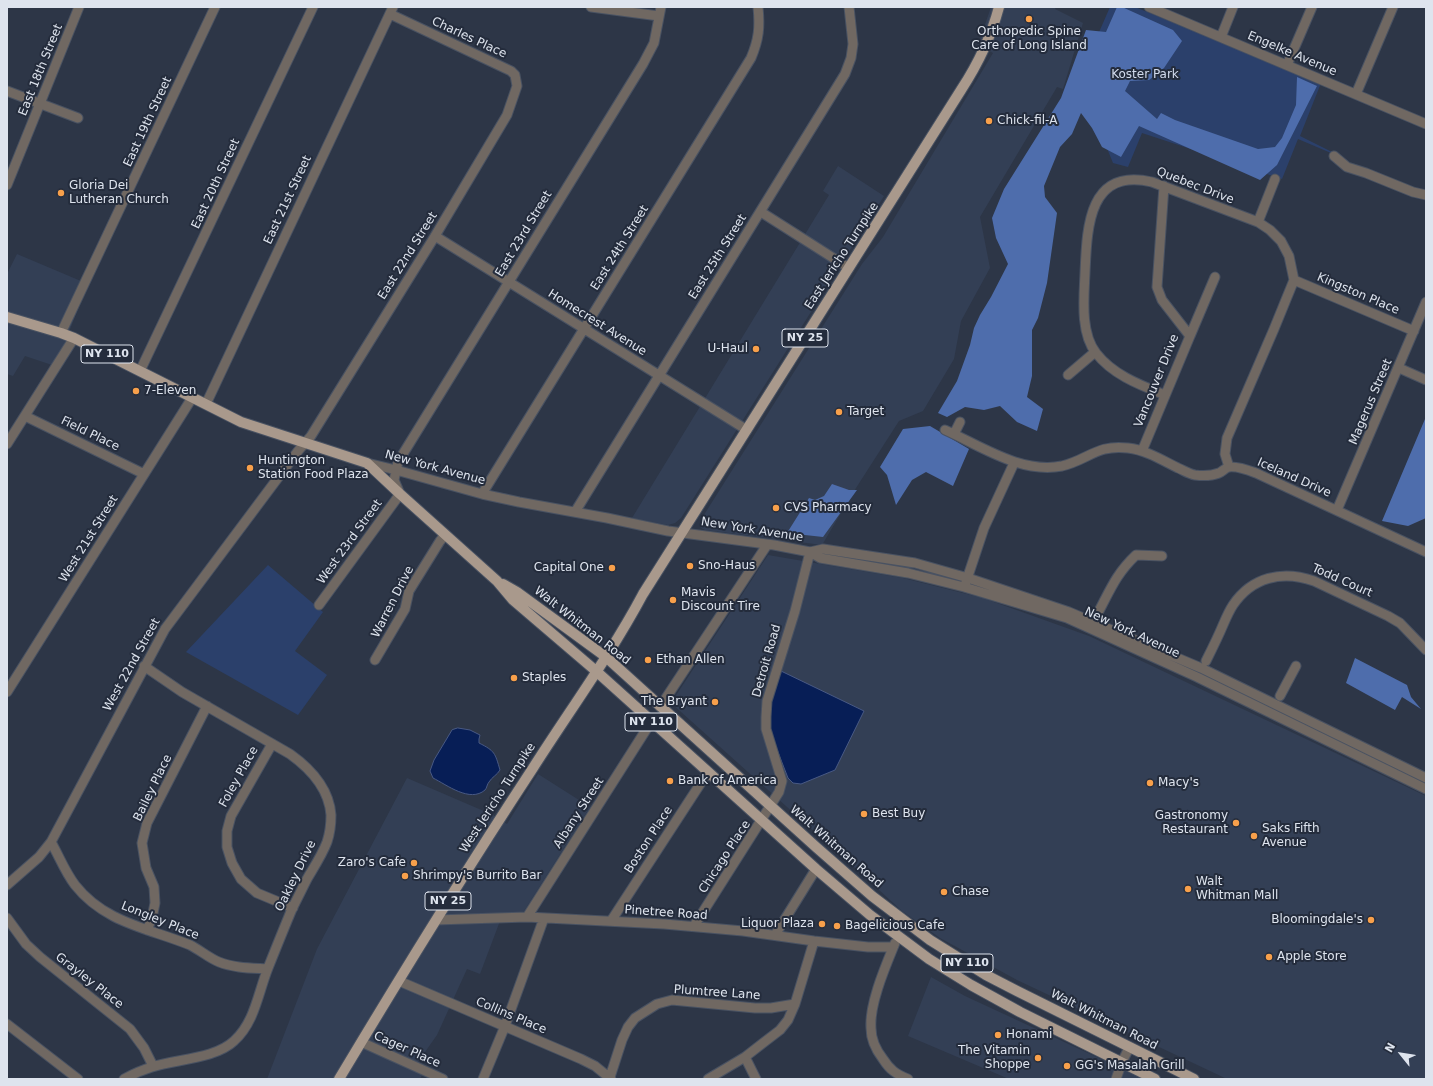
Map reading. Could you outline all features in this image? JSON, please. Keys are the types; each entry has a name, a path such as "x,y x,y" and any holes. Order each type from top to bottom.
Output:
{"main road":[{"name":"East Jericho Turnpike","path":"682,533 972,74 988,40 999,7"},
{"name":"New York Avenue","path":"7,318 74,338 241,422 367,463"},
{"name":"Walt Whitman Road","path":"321,449 351,462 400,494"},
{"name":"Walt Whitman Road","path":"367,463 497,582 513,600 596,672 816,869 898,936 929,959 971,985 1020,1012 1156,1079"},
{"name":"West Jericho Turnpike","path":"339,1079 436,920 533,767 606,657 682,533"},
{"name":"Walt Whitman Road","path":"497,582 517,592 606,657 770,807 872,896 953,955 1010,988 1194,1079"},
{"path":"870,914 893,925 907,922"},
{"path":"898,936 902,931 907,930 953,955"}],"street":[{"name":"East 18th Street","path":"7,186 79,7"},
{"name":"East 19th Street","path":"61,333 215,7"},
{"name":"East 20th Street","path":"140,371 313,7"},
{"path":"591,7 660,11"},
{"name":"East 24th Street","path":"482,494 751,58 757,44 759,29 758,7"},
{"name":"East 25th Street","path":"575,512 709,292 761,212 845,74 852,58 853,44 849,7"},
{"path":"1221,37 1233,7"},
{"path":"1287,65 1312,7"},
{"path":"1356,94 1393,7"},
{"name":"Engelke Avenue","path":"1152,8 1356,94 1425,120"},
{"name":"Charles Place","path":"392,11 505,68 515,75"},
{"name":"East 21st Street","path":"206,404 352,92 392,11"},
{"name":"East 23rd Street","path":"396,470 398,462 643,64 654,43 660,11"},
{"name":"East 22nd Street","path":"304,443 311,436 435,236 507,115 517,86 515,75"},
{"path":"7,91 78,118"},
{"path":"1334,156 1347,167 1413,192 1426,195"},
{"name":"Quebec Drive","path":"1165,395 1111,369 1095,352 1088,336 1084,320 1083,304 1086,252 1091,214 1096,203 1104,192 1115,183 1129,179 1140,179 1164,186 1258,222 1270,230 1281,241 1289,256 1294,280"},
{"path":"1258,222 1275,179"},
{"name":"Vancouver Drive","path":"1142,451 1190,336 1162,300 1157,287 1164,186"},
{"path":"761,212 849,268"},
{"name":"Homecrest Avenue","path":"435,236 747,430"},
{"path":"1190,336 1215,277"},
{"path":"946,430 1014,462 1033,467 1061,466 1076,461 1101,449 1114,447 1142,451 1192,474 1206,476 1218,473 1229,467 1225,454 1227,438 1294,280"},
{"name":"Kingston Place","path":"1294,280 1414,331"},
{"name":"Magerus Street","path":"1337,510 1426,302"},
{"path":"7,444 74,338"},
{"path":"1068,375 1095,352"},
{"path":"1399,368 1426,380"},
{"name":"West 21st Street","path":"7,692 192,398"},
{"name":"Field Place","path":"25,416 144,474"},
{"path":"954,434 960,422"},
{"name":"West 22nd Street","path":"7,885 39,857 51,842 157,641 173,617 304,443"},
{"path":"964,587 984,528 1014,462"},
{"name":"New York Avenue","path":"367,463 482,494 682,533 810,552 820,558 908,572 1067,618 1197,677 1426,789"},
{"name":"Iceland Drive","path":"1229,467 1242,468 1256,473 1426,552"},
{"path":"396,470 394,480 400,494"},
{"name":"West 23rd Street","path":"319,605 400,494"},
{"name":"Warren Drive","path":"375,660 405,608 409,592 445,535"},
{"path":"660,707 767,545"},
{"name":"New York Avenue","path":"810,552 823,549 915,563 968,578 1069,612 1201,668 1426,778"},
{"name":"Detroit Road","path":"762,820 779,792 782,781 766,729 767,701 810,552"},
{"path":"1099,611 1118,575 1125,565 1136,555 1162,556"},
{"name":"Todd Court","path":"1206,661 1232,606 1243,593 1256,584 1271,577 1285,575 1301,576 1314,581 1388,616 1400,623 1426,650"},
{"name":"Oakley Drive","path":"124,1079 138,1071 153,1066 186,1060 221,1050 233,1042 244,1030 252,1017 267,968 293,908 307,878 320,858 327,842 331,816 325,792 316,778 304,765 290,754 182,692 144,666"},
{"path":"1280,696 1296,666"},
{"name":"Bailey Place","path":"147,930 152,918 155,903 154,887 146,868 142,843 147,823 207,706"},
{"name":"Albany Street","path":"527,917 651,722"},
{"name":"Foley Place","path":"272,744 230,816 227,831 227,847 232,863 241,879 257,893 293,908"},
{"name":"Boston Place","path":"611,921 708,772"},
{"name":"Chicago Place","path":"694,926 762,820"},
{"name":"Longley Place","path":"51,842 75,884 86,897 98,907 123,922 191,946 218,962 232,966 267,968"},
{"path":"775,935 816,869"},
{"name":"Pinetree Road","path":"436,920 527,917 611,921 694,926 868,947 893,947"},
{"name":"Grayley Place","path":"7,918 26,944 40,957 130,1029 144,1048 153,1066"},
{"path":"483,1079 505,1026 544,918"},
{"path":"898,936 884,969 872,1015 871,1028 873,1040 878,1053 893,1077 908,1079"},
{"path":"708,1079 745,1057 780,1030 788,1020 795,1004 814,941"},
{"name":"Collins Place","path":"398,981 581,1059 595,1066 611,1078"},
{"name":"Plumtree Lane","path":"611,1078 622,1040 628,1027 635,1018 657,1004 672,1000 755,1008 771,1008 795,1004"},
{"path":"7,1024 78,1079"},
{"name":"Cager Place","path":"361,1042 443,1079"},
{"path":"1116,1079 1129,1048"},
{"path":"745,1057 756,1079"}],"shaded area":[{"path":"991,7 1056,7 1055,9 1083,23 1063,89 1057,87 980,217 990,268 961,321 954,359 923,411 899,421 822,545 705,530 701,528 700,524 702,518 862,264 883,237 993,53 978,45"},
{"path":"838,166 884,196 681,518 675,523 668,525 632,518 829,195 823,191"},
{"path":"17,254 88,284 63,347 52,365 25,356 13,376 7,374 7,274"},
{"path":"768,555 903,578 983,598 1089,636 1426,796 1426,1079 1227,1079 1017,980 940,938 902,911 671,703"},
{"path":"781,671 864,711 835,770 801,784 793,783 788,778 769,729 770,703"},
{"path":"458,728 470,730 480,735 479,743 494,753 497,760 500,770 490,780 485,790 479,794 473,795 459,792 433,778 430,771 434,760 452,730"},
{"path":"538,774 590,807 519,919 500,921 480,974 467,969 437,1035 418,1062 426,1067 420,1079 267,1079 317,949 407,778 493,815 507,824"},
{"path":"931,977 965,996 1144,1079 1009,1079 908,1036"}],"green space":[{"name":"Koster Park","path":"1110,7 1135,7 1321,83 1300,136 1332,152 1331,153 1298,139 1282,179 1142,133 1128,167 1113,163 1084,92 1059,124"},
{"path":"1117,7 1122,7 1173,30 1182,41 1164,68 1149,80 1130,81 1125,91 1157,119 1161,113 1175,120 1258,149 1275,147 1282,138 1296,105 1297,77 1317,86 1277,165 1260,180 1139,126 1121,157 1102,147 1092,128 1081,113 1072,134 1060,147 1044,186 1045,197 1057,213 1047,283 1038,318 1032,330 1032,376 1027,397 1043,409 1037,431 1017,422 1000,406 984,410 965,407 947,417 938,413 957,381 970,345 974,328 980,315 1008,264 996,238 992,218 1004,189 1061,98 1086,30 1106,32"},
{"path":"1425,419 1426,518 1408,526 1382,521"},
{"path":"930,426 969,449 953,486 926,472 912,480 896,505 887,475 880,467 903,429"},
{"path":"832,484 849,490 857,490 823,537 787,533 809,498 815,500 824,496"},
{"path":"268,565 323,612 295,651 327,675 298,715 186,652"},
{"path":"1355,658 1407,685 1411,697 1421,709 1402,697 1395,710 1346,683"}],"place":[{"name":"Orthopedic Spine Care of Long Island","path":"1029,19"},
{"name":"Chick-fil-A","path":"989,121"},
{"name":"Gloria Dei Lutheran Church","path":"61,193"},
{"name":"U-Haul","path":"756,349"},
{"name":"7-Eleven","path":"136,391"},
{"name":"Target","path":"839,412"},
{"name":"Huntington Station Food Plaza","path":"250,468"},
{"name":"CVS Pharmacy","path":"776,508"},
{"name":"Sno-Haus","path":"690,566"},
{"name":"Capital One","path":"612,568"},
{"name":"Mavis Discount Tire","path":"673,600"},
{"name":"Ethan Allen","path":"648,660"},
{"name":"Staples","path":"514,678"},
{"name":"The Bryant","path":"715,702"},
{"name":"Bank of America","path":"670,781"},
{"name":"Macy's","path":"1150,783"},
{"name":"Best Buy","path":"864,814"},
{"name":"Gastronomy Restaurant","path":"1236,823"},
{"name":"Saks Fifth Avenue","path":"1254,836"},
{"name":"Zaro's Cafe","path":"414,863"},
{"name":"Shrimpy's Burrito Bar","path":"405,876"},
{"name":"Walt Whitman Mall","path":"1188,889"},
{"name":"Chase","path":"944,892"},
{"name":"Bloomingdale's","path":"1371,920"},
{"name":"Liquor Plaza","path":"822,924"},
{"name":"Bagelicious Cafe","path":"837,926"},
{"name":"Apple Store","path":"1269,957"},
{"name":"Honami","path":"998,1035"},
{"name":"The Vitamin Shoppe","path":"1038,1058"},
{"name":"GG's Masalah Grill","path":"1067,1066"}]}
